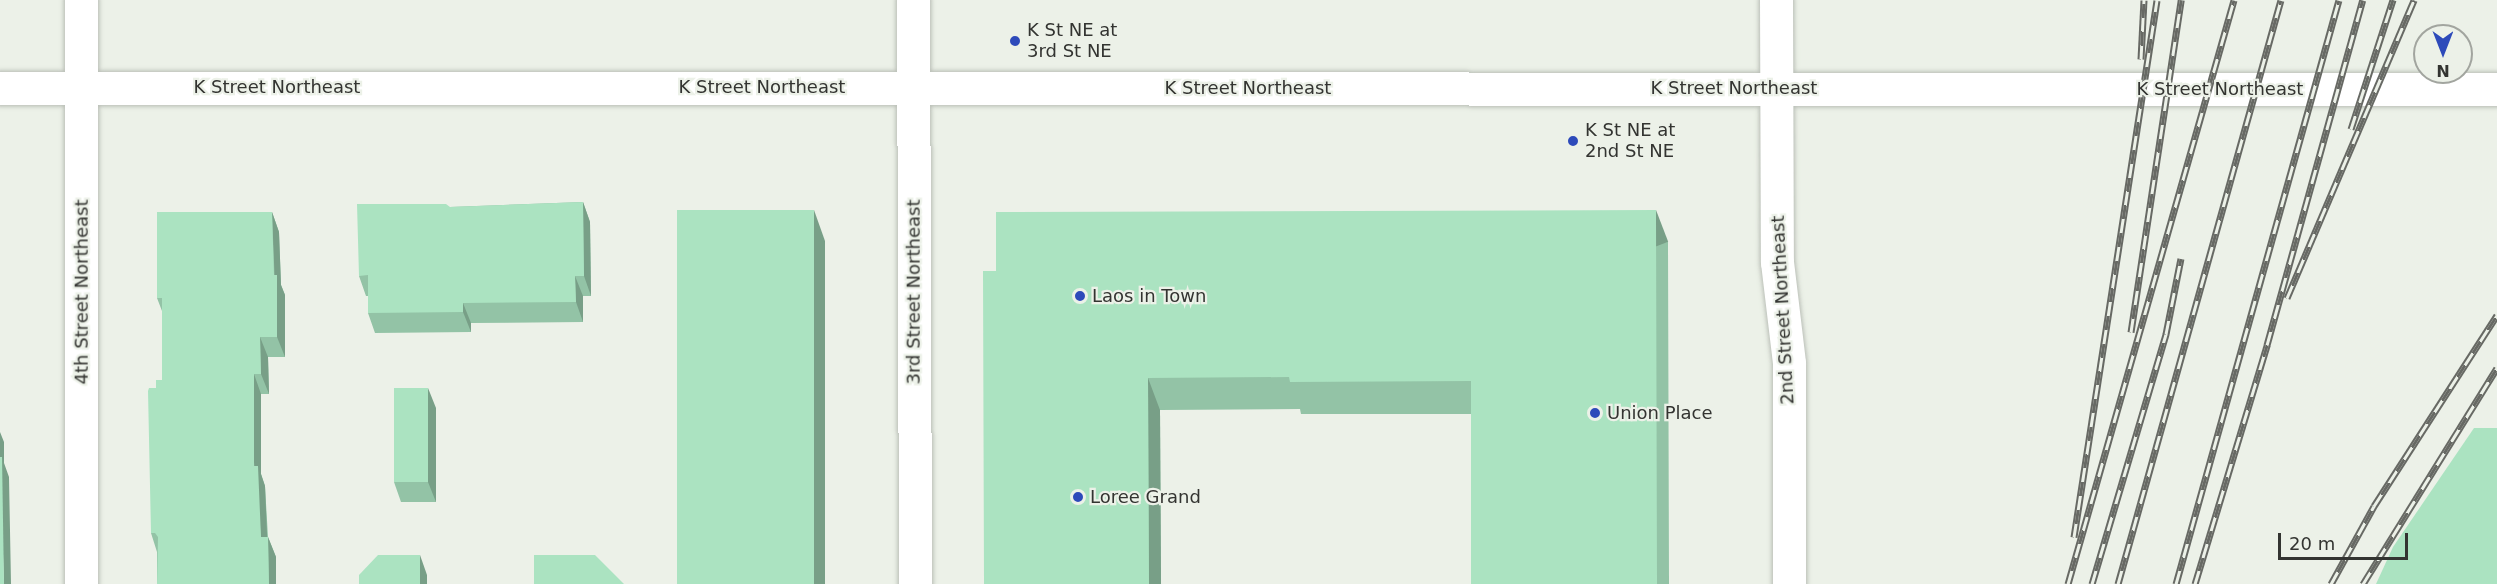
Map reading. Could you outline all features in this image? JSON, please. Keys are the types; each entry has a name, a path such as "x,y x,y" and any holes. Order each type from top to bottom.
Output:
{"main road":[{"name":"4th Street Northeast","path":"81,0 81,584"},
{"name":"3rd Street Northeast","path":"913,0 915,584"},
{"name":"2nd Street Northeast","path":"1776,0 1778,262 1789,363 1789,584"},
{"name":"K Street Northeast","path":"0,88 2497,89"}],"building":[{"path":"583,202 584,276 575,276 576,302 463,303 463,312 368,313 368,275 359,276 357,204 446,204 450,207"},
{"path":"677,210 814,210 814,584 677,584"},
{"path":"1656,210 1657,584 1471,584 1471,381 1290,382 1289,377 1148,378 1149,584 984,584 983,271 996,271 996,212"},
{"path":"157,212 272,212 274,275 277,275 277,337 260,337 261,374 254,374 254,466 258,466 261,537 268,537 269,584 157,584 158,537 155,533 151,533 148,391 149,388 156,388 156,380 162,380 162,298 157,298"},
{"path":"394,388 428,388 428,482 394,482"},
{"path":"2474,428 2497,428 2497,584 2376,584 2393,547"},
{"path":"0,457 2,457 4,584 0,584"},
{"path":"378,555 420,555 420,584 359,584 359,575"},
{"path":"534,555 595,555 624,584 534,584"}],"railway":[{"path":"2141,59 2144,0"},
{"path":"2074,537 2157,0"},
{"path":"2131,332 2181,0"},
{"path":"2068,584 2234,0"},
{"path":"2118,584 2281,0"},
{"path":"2176,584 2339,0"},
{"path":"2195,584 2267,345 2363,0"},
{"path":"2351,129 2393,0"},
{"path":"2287,298 2414,0"},
{"path":"2092,584 2166,334 2181,258"},
{"path":"2331,584 2374,506 2497,315"},
{"path":"2363,584 2497,368"}],"place":[{"name":"K St NE at 3rd St NE","path":"1015,41"},
{"name":"K St NE at 2nd St NE","path":"1573,141"},
{"name":"Laos in Town","path":"1080,296"},
{"name":"Union Place","path":"1595,413"},
{"name":"Loree Grand","path":"1078,497"}]}
